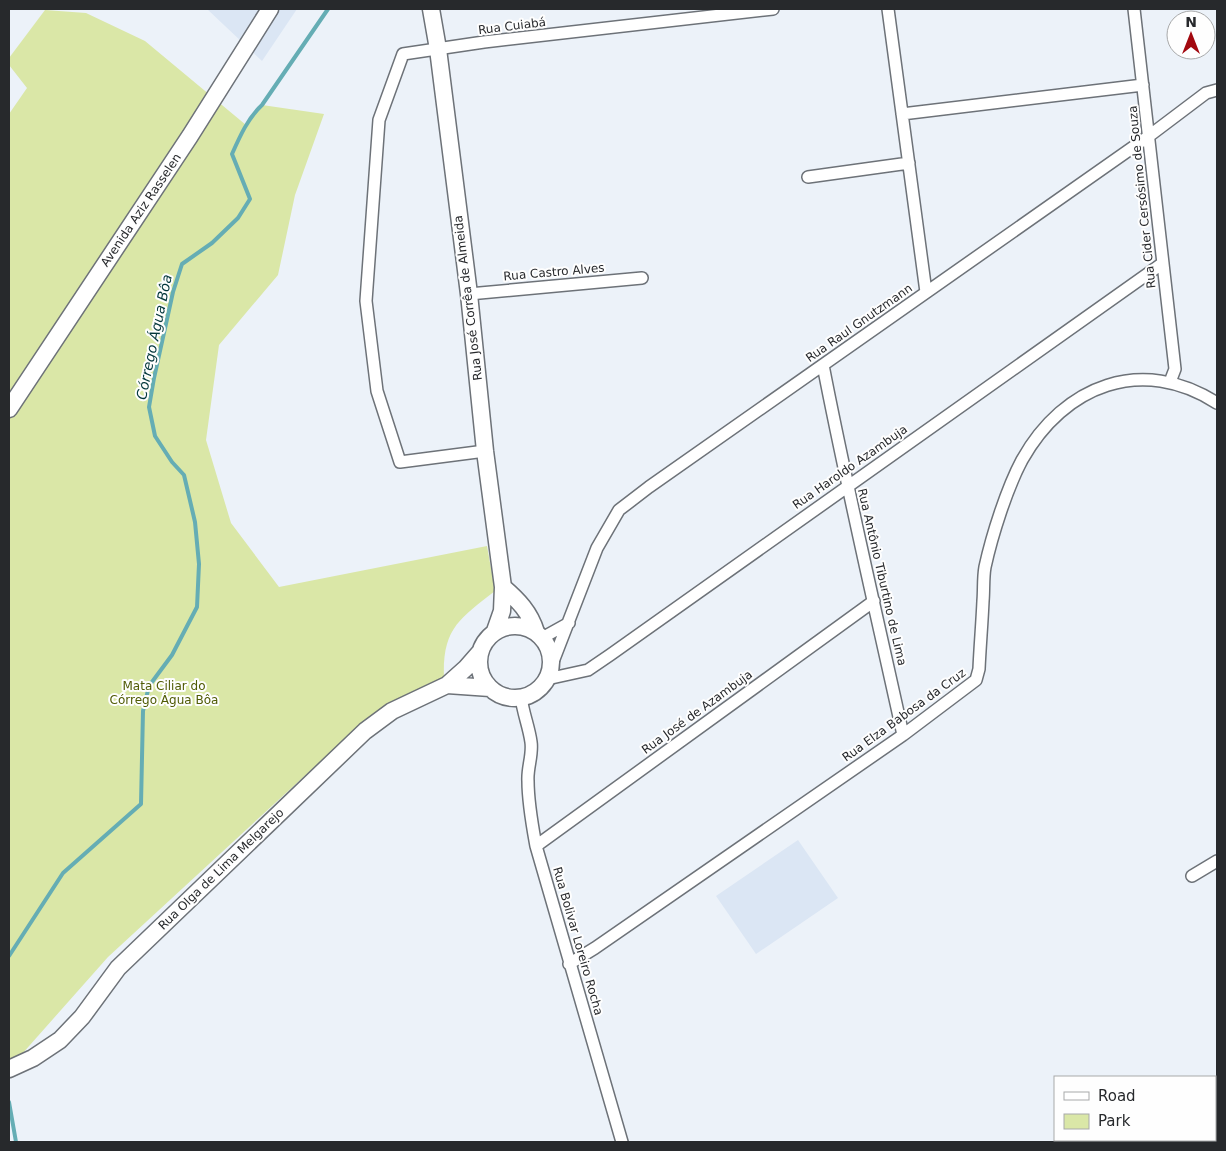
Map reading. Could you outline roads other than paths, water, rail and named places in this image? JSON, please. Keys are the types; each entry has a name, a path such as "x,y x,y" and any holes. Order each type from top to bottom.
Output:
{"street":[{"name":"Avenida Aziz Rasselen","path":"9,409 190,136 270,9"},
{"name":"Rua José Corrêa de Almeida","path":"431,9 438,49 469,294 503,587 502,611 495,631"},
{"name":"Rua Cuiabá","path":"486,451 400,462 377,391 366,301 379,120 403,54 773,9"},
{"path":"888,9 926,292"},
{"name":"Rua Cider Cersósimo de Souza","path":"1134,9 1175,369 1170,382"},
{"path":"902,114 1143,85"},
{"name":"Rua Raul Gnutzmann","path":"548,675 597,548 618,510 649,486 1149,136 1206,92 1217,90"},
{"path":"808,177 909,163"},
{"name":"Rua Haroldo Azambuja","path":"548,675 588,670 1163,263"},
{"name":"Rua Castro Alves","path":"469,294 642,278"},
{"name":"Rua Antônio Tiburtino de Lima","path":"823,365 847,486 874,601 902,735"},
{"name":"Rua Elza Babosa da Cruz","path":"570,964 902,735 976,680 979,669 985,569 990,546 1014,476 1032,444 1068,407 1105,385 1138,379 1170,382 1196,391 1217,403"},
{"path":"503,587 517,599 526,611 550,654 551,663 548,675 536,691 521,697 510,698 490,688 480,672 480,652 488,637 495,631 505,627 516,626 526,627 539,635"},
{"name":"Rua José de Azambuja","path":"536,846 874,601"},
{"path":"539,635 569,623"},
{"name":"Rua Olga de Lima Melgarejo","path":"9,1069 33,1058 60,1040 82,1017 118,968 364,731 392,711 447,685 480,652"},
{"name":"Rua Olga de Lima Melgarejo","path":"447,685 490,688"},
{"name":"Rua Bolivar Loreiro Rocha","path":"521,697 524,716 529,726 531,744 528,779 530,812 536,846 622,1142"},
{"path":"1192,876 1217,861"}],"waterway":[{"name":"Córrego Água Bôa","path":"9,956 63,873 141,804 143,711 149,686 172,655 197,607 199,564 195,522 184,475 172,462 155,436 149,407 173,292 182,264 212,243 238,218 250,199 232,154 248,121 262,105 328,9"},
{"name":"Córrego Água Bôa","path":"9,1102 16,1142"}],"park label":[{"name":"Mata Ciliar do Córrego Água Bôa","path":"164,693"}]}
